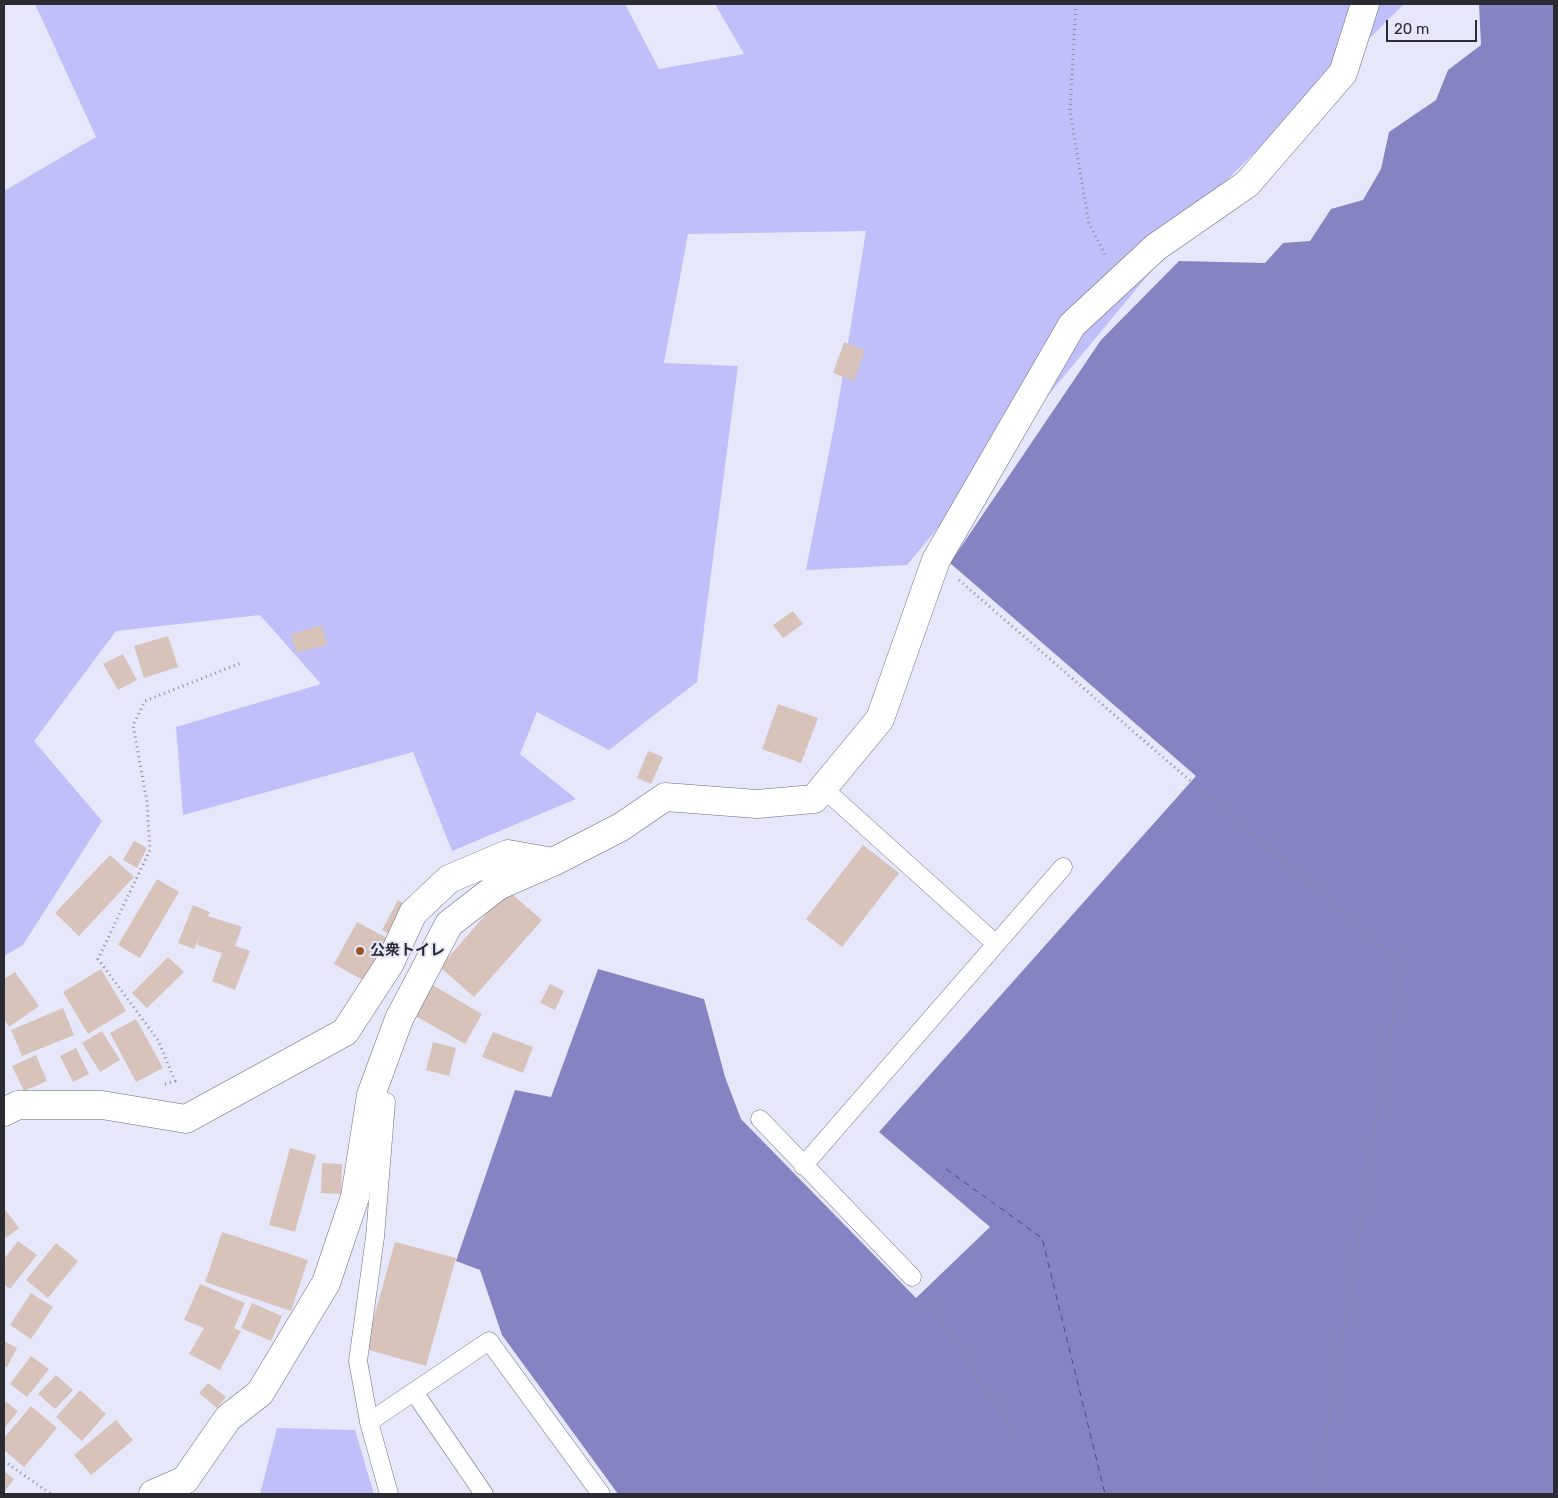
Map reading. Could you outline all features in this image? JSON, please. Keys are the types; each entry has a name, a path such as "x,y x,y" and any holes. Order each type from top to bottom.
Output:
{"street":[{"path":"152,1494 185,1480 228,1418 260,1393 326,1283 355,1197 372,1095 399,1019 449,924 498,886 554,862 621,827 665,797 757,804 814,799 880,719 936,560 1072,325 1156,247 1247,184 1343,73 1366,4"},
{"path":"4,1112 18,1105 102,1105 186,1119 344,1032 390,963 413,913 449,879 508,854 554,862"}],"lane":[{"path":"823,788 996,944"},
{"path":"803,1166 1063,867"},
{"path":"372,1095 386,1102 375,1236 358,1361 368,1422 389,1494"},
{"path":"760,1120 912,1277"},
{"path":"368,1422 489,1342 601,1494"},
{"path":"414,1392 484,1494"}],"path":[{"path":"1076,4 1070,111 1089,224 1119,282"},
{"path":"936,560 1401,964 1318,1494"},
{"path":"158,1087 175,1081 158,1040 98,958 150,850 147,802 133,725 145,701 241,663"},
{"path":"912,1277 1016,1434"},
{"path":"4,1461 51,1494"}],"shaded area":[{"path":"35,4 625,4 659,69 744,54 715,4 1404,4 1227,180 907,565 806,570 837,411 866,231 688,234 664,363 738,366 697,682 609,750 537,712 520,754 576,799 452,851 413,752 183,815 176,727 321,684 260,615 116,631 34,741 102,821 23,945 4,956 4,191 96,137"},
{"path":"1479,4 1554,4 1554,1494 618,1494 502,1335 480,1270 456,1261 515,1090 551,1097 598,969 704,999 725,1077 741,1119 916,1298 990,1227 879,1132 1196,776 950,563 1101,340 1179,261 1265,263 1283,243 1310,241 1331,209 1363,200 1381,169 1389,132 1436,100 1448,70 1481,45"},
{"path":"277,1428 355,1430 374,1494 260,1494"}],"building":[{"path":"844,342 865,350 854,381 833,373"},
{"path":"793,611 803,624 783,638 773,625"},
{"path":"322,625 327,645 296,653 291,634"},
{"path":"168,636 178,667 144,678 134,646"},
{"path":"123,654 137,680 118,690 103,664"},
{"path":"778,704 818,718 801,763 762,749"},
{"path":"648,751 663,757 651,784 637,778"},
{"path":"134,841 147,848 137,868 123,860"},
{"path":"863,845 899,873 842,947 806,919"},
{"path":"110,855 134,877 79,936 55,913"},
{"path":"157,879 179,892 140,958 118,945"},
{"path":"507,890 542,920 474,997 440,967"},
{"path":"398,900 409,907 393,936 382,930"},
{"path":"193,905 210,912 208,916 242,927 235,946 250,951 235,990 212,981 222,953 197,945 201,934 194,949 178,943"},
{"name":"公衆トイレ","path":"357,922 387,938 363,980 334,964"},
{"path":"168,957 184,972 147,1008 132,993"},
{"path":"101,969 126,1011 88,1034 63,992"},
{"path":"15,972 39,1006 9,1027 4,1019 4,979"},
{"path":"429,983 482,1014 465,1044 412,1014"},
{"path":"550,984 564,991 555,1010 540,1003"},
{"path":"63,1008 74,1035 22,1056 11,1030"},
{"path":"136,1019 163,1068 136,1082 110,1033"},
{"path":"102,1031 120,1060 100,1072 82,1043"},
{"path":"493,1032 533,1047 523,1073 482,1057"},
{"path":"433,1042 456,1048 449,1076 426,1070"},
{"path":"76,1048 89,1074 73,1082 60,1056"},
{"path":"36,1055 47,1081 24,1091 12,1066"},
{"path":"290,1148 316,1155 295,1232 269,1225"},
{"path":"322,1163 342,1164 341,1194 321,1193"},
{"path":"4,1208 19,1228 4,1239"},
{"path":"222,1232 308,1260 291,1311 205,1282"},
{"path":"18,1241 37,1255 10,1289 4,1284 4,1259"},
{"path":"395,1242 456,1258 426,1366 365,1349"},
{"path":"56,1243 78,1261 48,1298 26,1280"},
{"path":"200,1284 245,1303 234,1328 241,1331 220,1370 189,1354 204,1328 184,1320"},
{"path":"31,1293 53,1307 31,1339 10,1325"},
{"path":"252,1303 282,1316 271,1341 241,1328"},
{"path":"4,1341 17,1348 7,1367 4,1366"},
{"path":"31,1356 49,1369 27,1397 10,1384"},
{"path":"56,1375 73,1390 55,1409 38,1394"},
{"path":"208,1383 226,1397 217,1408 199,1393"},
{"path":"80,1390 106,1414 82,1441 56,1417"},
{"path":"4,1400 18,1411 4,1429"},
{"path":"31,1406 57,1428 24,1467 4,1450 4,1438"},
{"path":"116,1420 133,1440 91,1475 74,1455"},
{"path":"4,1471 14,1479 4,1492"}],"ferry route":[{"path":"946,1169 1042,1238 1105,1494"}],"place":[{"name":"公衆トイレ","path":"360,951"}]}
